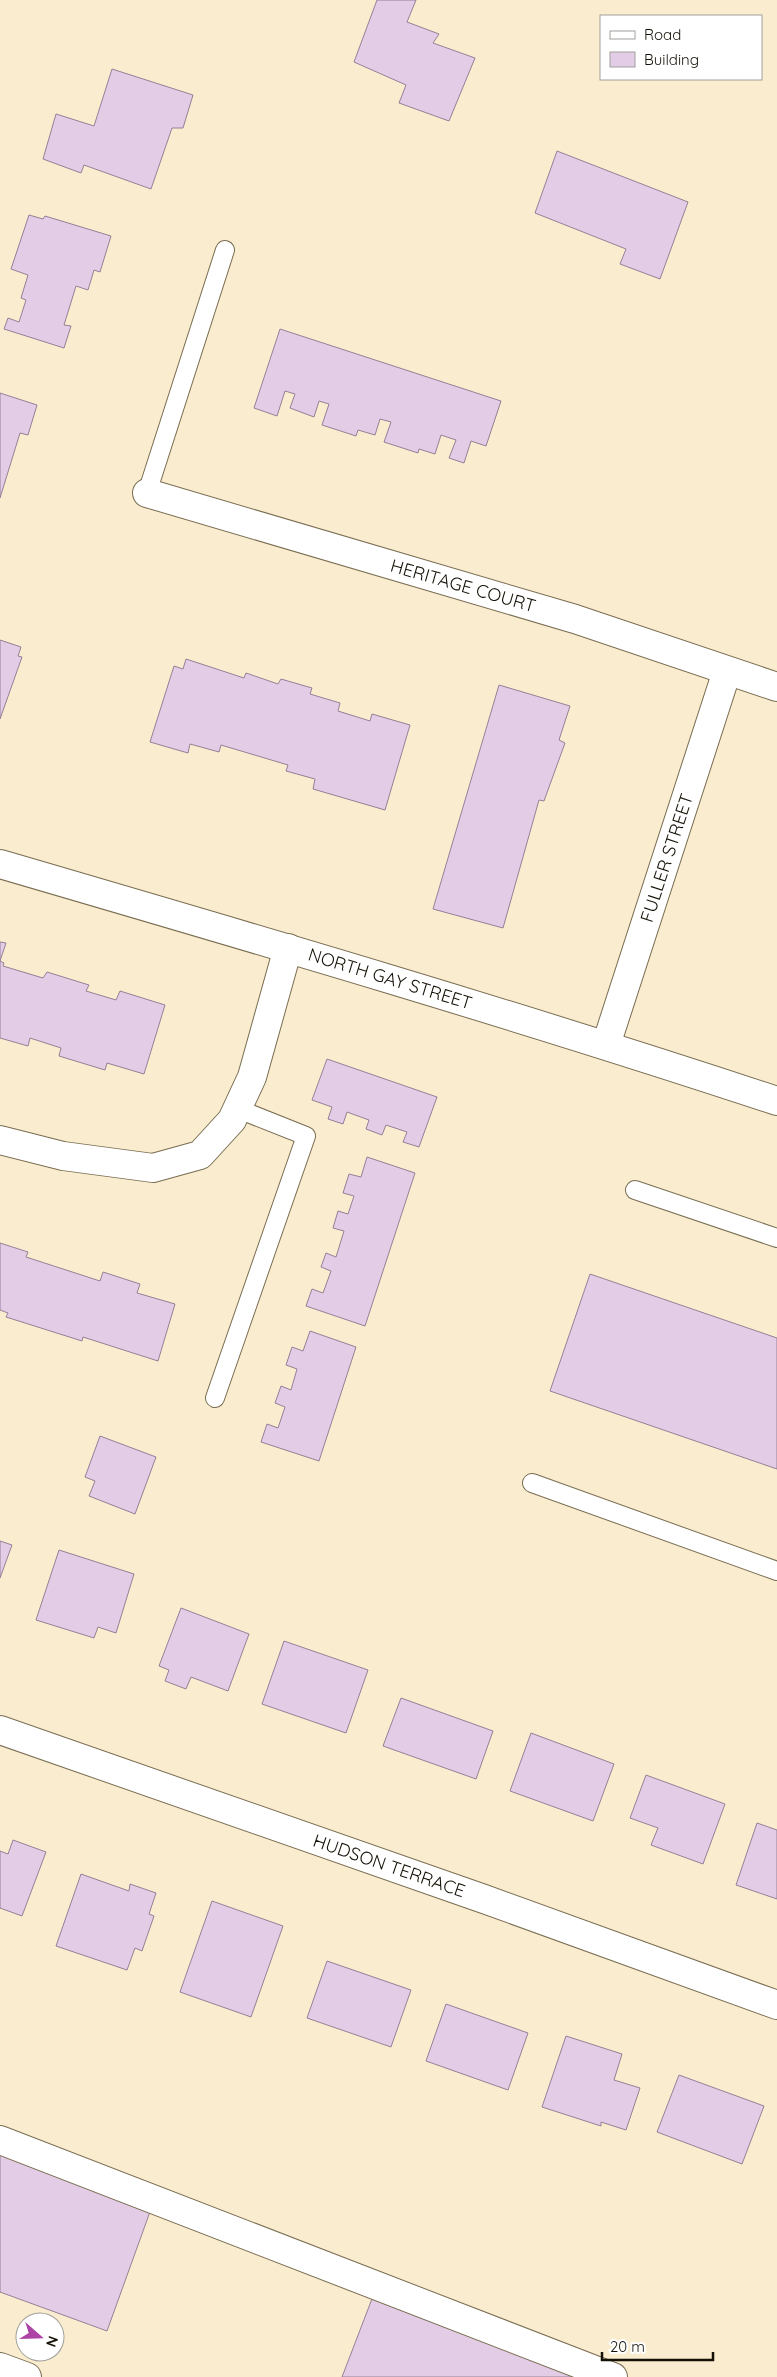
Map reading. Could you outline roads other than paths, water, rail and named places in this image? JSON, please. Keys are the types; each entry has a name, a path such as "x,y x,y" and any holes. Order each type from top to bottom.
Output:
{"street":[{"name":"HERITAGE COURT","path":"147,493 574,619 777,687"},
{"name":"FULLER STREET","path":"606,1045 727,671"},
{"name":"NORTH GAY STREET","path":"0,864 288,948 606,1045 777,1101"},
{"path":"0,1140 63,1156 153,1168 200,1155 232,1120 252,1077 288,948"},
{"name":"HUDSON TERRACE","path":"0,1730 484,1899 777,2005"},
{"path":"0,2140 613,2377"},
{"path":"0,2367 27,2377"}],"lane":[{"path":"147,493 225,250"},
{"path":"215,1398 306,1136 238,1109"},
{"path":"635,1190 777,1238"},
{"path":"532,1483 777,1571"}]}
